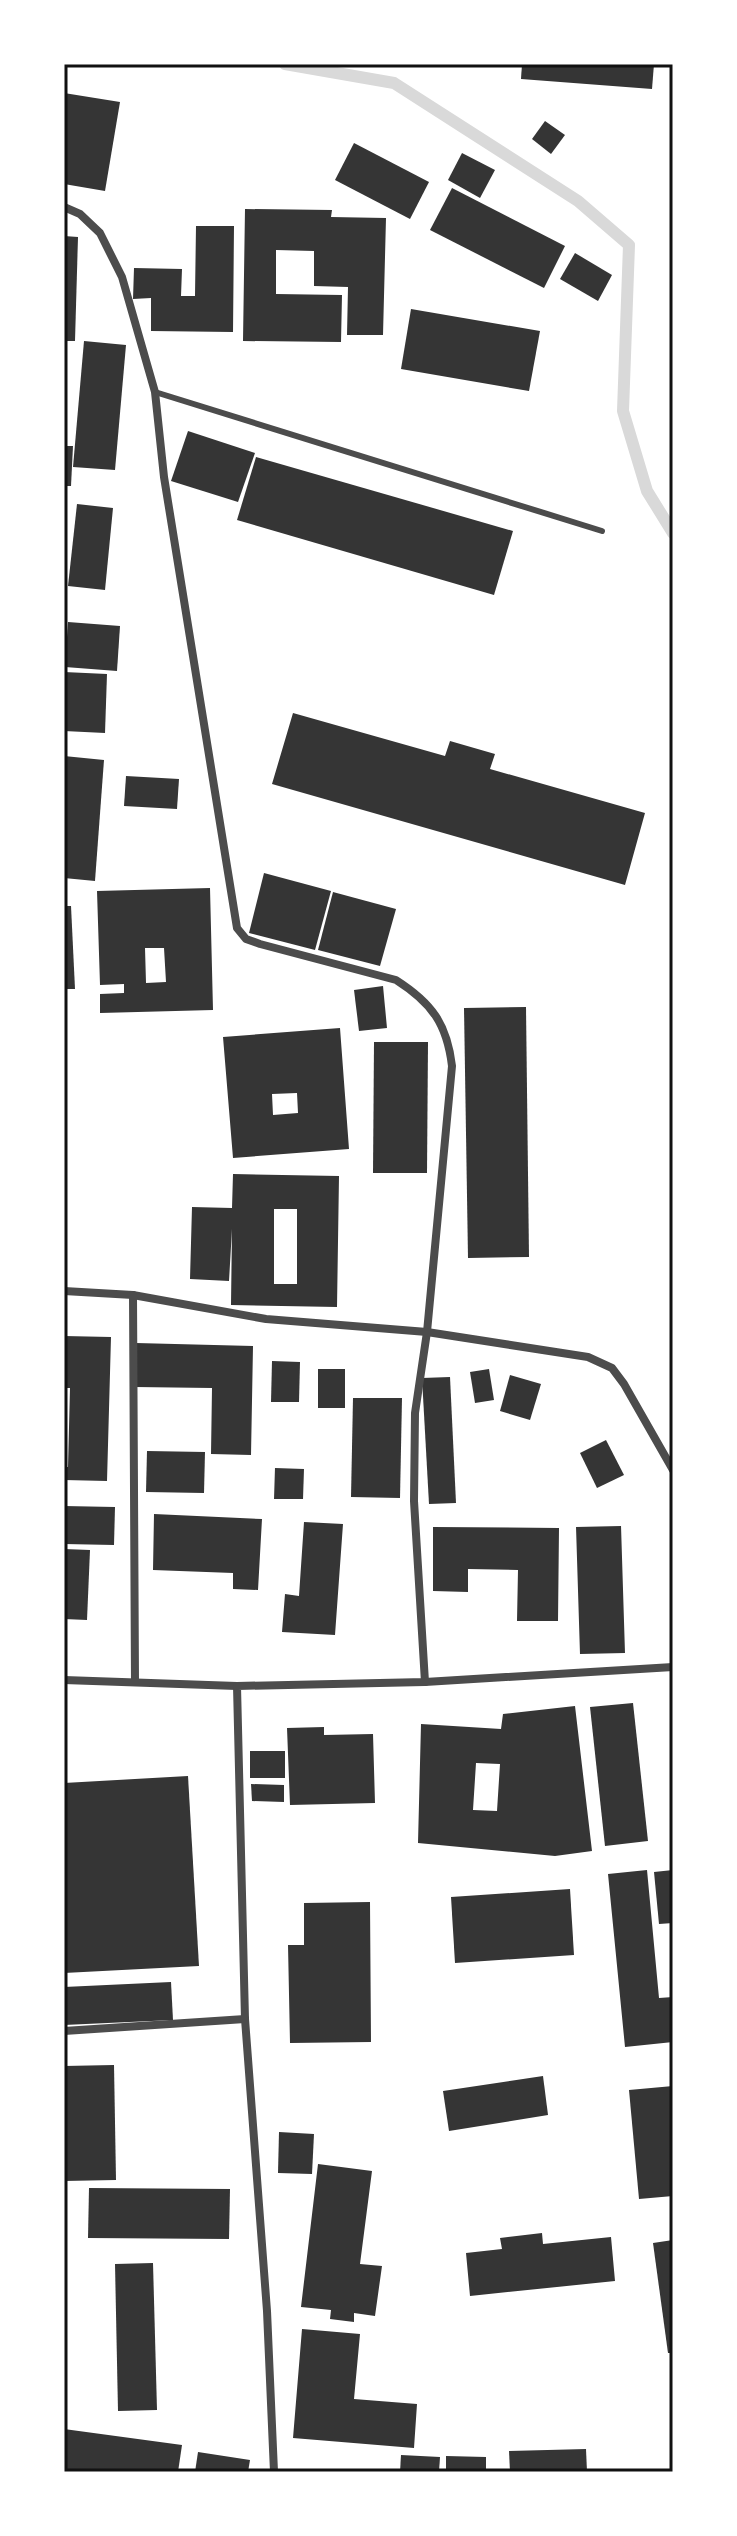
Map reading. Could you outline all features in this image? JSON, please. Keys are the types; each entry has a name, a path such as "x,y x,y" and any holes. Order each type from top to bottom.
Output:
{"street":[{"path":"64,207 80,214 100,233 122,277 155,392 164,477 237,928 246,939 260,944 396,980 415,992 436,1015 449,1039 452,1066 427,1332 415,1413 414,1501 425,1682"},
{"path":"64,1291 133,1295 266,1319 427,1332 588,1357 612,1368 673,1470"},
{"path":"133,1295 135,1682"},
{"path":"64,1680 237,1686 425,1682 673,1667"},
{"path":"237,1686 245,2019 267,2311 274,2472"},
{"path":"64,2031 245,2019"}],"lane":[{"path":"155,392 602,531"}],"building":[{"path":"522,64 654,64 652,89 521,79"},
{"path":"64,93 120,102 105,191 64,184"},
{"path":"545,121 565,135 551,154 532,139"},
{"path":"354,143 429,182 410,219 335,180"},
{"path":"462,153 495,170 480,198 448,180"},
{"path":"452,188 565,246 544,288 430,230"},
{"path":"245,209 332,210 331,217 386,218 383,335 347,335 348,287 314,286 314,251 276,250 276,294 342,295 341,342 243,341"},
{"path":"196,226 234,226 233,332 151,331 151,298 133,299 134,268 182,269 181,296 195,296"},
{"path":"64,236 78,237 75,341 64,341"},
{"path":"575,253 612,275 598,301 560,279"},
{"path":"411,309 540,331 529,391 401,369"},
{"path":"84,341 126,345 115,470 73,467"},
{"path":"188,431 255,453 238,502 171,481"},
{"path":"64,446 73,446 71,486 64,486"},
{"path":"256,457 513,531 494,595 237,520"},
{"path":"77,504 113,508 105,590 68,586"},
{"path":"68,622 120,626 117,671 65,667"},
{"path":"64,672 107,674 105,733 64,731"},
{"path":"293,713 445,756 450,741 495,754 490,769 645,813 625,885 272,784"},
{"path":"64,756 104,760 95,881 64,878"},
{"path":"126,776 179,779 177,809 124,806"},
{"path":"264,873 331,891 315,950 249,933"},
{"path":"210,888 213,1010 100,1013 100,994 124,993 124,984 100,985 97,891","holes":["145,948 164,948 166,982 146,983"]},
{"path":"333,892 396,909 380,966 318,950"},
{"path":"64,906 71,906 75,989 64,989"},
{"path":"383,986 387,1028 359,1031 354,990"},
{"path":"526,1007 529,1257 468,1258 464,1008"},
{"path":"340,1028 349,1149 233,1158 223,1037","holes":["297,1093 298,1113 273,1115 272,1094"]},
{"path":"374,1042 428,1042 427,1173 373,1173"},
{"path":"233,1174 339,1176 337,1307 231,1305 232,1229 229,1281 190,1279 192,1207 232,1208","holes":["274,1209 297,1209 297,1284 274,1284"]},
{"path":"64,1336 111,1337 107,1481 64,1480 64,1467 68,1467 70,1388 64,1388"},
{"path":"136,1343 253,1346 251,1455 211,1454 212,1388 135,1387"},
{"path":"272,1361 300,1362 299,1402 271,1402"},
{"path":"318,1369 345,1369 345,1408 318,1408"},
{"path":"489,1369 494,1400 475,1403 470,1372"},
{"path":"510,1375 541,1384 530,1420 500,1411"},
{"path":"450,1377 456,1503 429,1504 422,1378"},
{"path":"353,1398 402,1398 400,1498 351,1497"},
{"path":"606,1440 624,1475 597,1488 580,1453"},
{"path":"147,1451 205,1452 204,1493 146,1492"},
{"path":"275,1468 304,1469 303,1499 274,1499"},
{"path":"64,1506 115,1507 114,1545 64,1544"},
{"path":"154,1514 262,1519 258,1590 233,1589 233,1573 153,1570"},
{"path":"304,1522 343,1524 335,1635 282,1632 285,1594 299,1596"},
{"path":"621,1526 625,1653 580,1654 576,1527"},
{"path":"433,1527 559,1528 558,1621 517,1621 518,1570 468,1569 468,1592 433,1591"},
{"path":"64,1549 90,1550 87,1620 64,1619"},
{"path":"633,1703 648,1841 605,1846 590,1707"},
{"path":"575,1706 592,1851 555,1856 418,1843 421,1724 501,1729 503,1714","holes":["476,1763 500,1764 497,1811 473,1810"]},
{"path":"324,1727 324,1735 373,1734 375,1803 290,1805 287,1728"},
{"path":"250,1751 285,1751 285,1778 250,1778"},
{"path":"188,1776 199,1966 64,1973 64,1783"},
{"path":"251,1784 284,1785 284,1802 252,1801"},
{"path":"647,1870 659,1998 673,1997 673,2042 625,2047 608,1874"},
{"path":"673,1870 673,1923 659,1924 654,1872"},
{"path":"570,1889 574,1955 455,1963 451,1897"},
{"path":"370,1902 371,2042 290,2043 288,1945 304,1945 304,1903"},
{"path":"171,1982 173,2020 64,2025 64,1987"},
{"path":"114,2065 116,2180 64,2181 64,2066"},
{"path":"543,2076 548,2115 449,2131 443,2091"},
{"path":"673,2086 673,2196 639,2199 629,2090"},
{"path":"279,2132 314,2134 312,2174 278,2173"},
{"path":"318,2164 372,2171 360,2264 382,2266 375,2316 354,2313 354,2322 330,2319 331,2310 301,2307"},
{"path":"89,2188 230,2189 229,2239 88,2238"},
{"path":"542,2233 543,2244 611,2237 615,2281 470,2296 466,2253 502,2249 500,2238"},
{"path":"673,2240 673,2353 668,2353 653,2243"},
{"path":"153,2263 157,2410 118,2411 115,2264"},
{"path":"302,2329 360,2334 354,2399 417,2404 414,2448 293,2438"},
{"path":"64,2429 182,2445 178,2472 64,2472"},
{"path":"586,2449 587,2472 510,2472 509,2451"},
{"path":"198,2452 250,2460 248,2472 195,2472"},
{"path":"401,2455 440,2457 439,2472 400,2472"},
{"path":"446,2456 486,2457 486,2472 446,2472"}],"waterway":[{"path":"285,64 394,83 578,201 629,245 623,411 647,491 673,533"}]}
